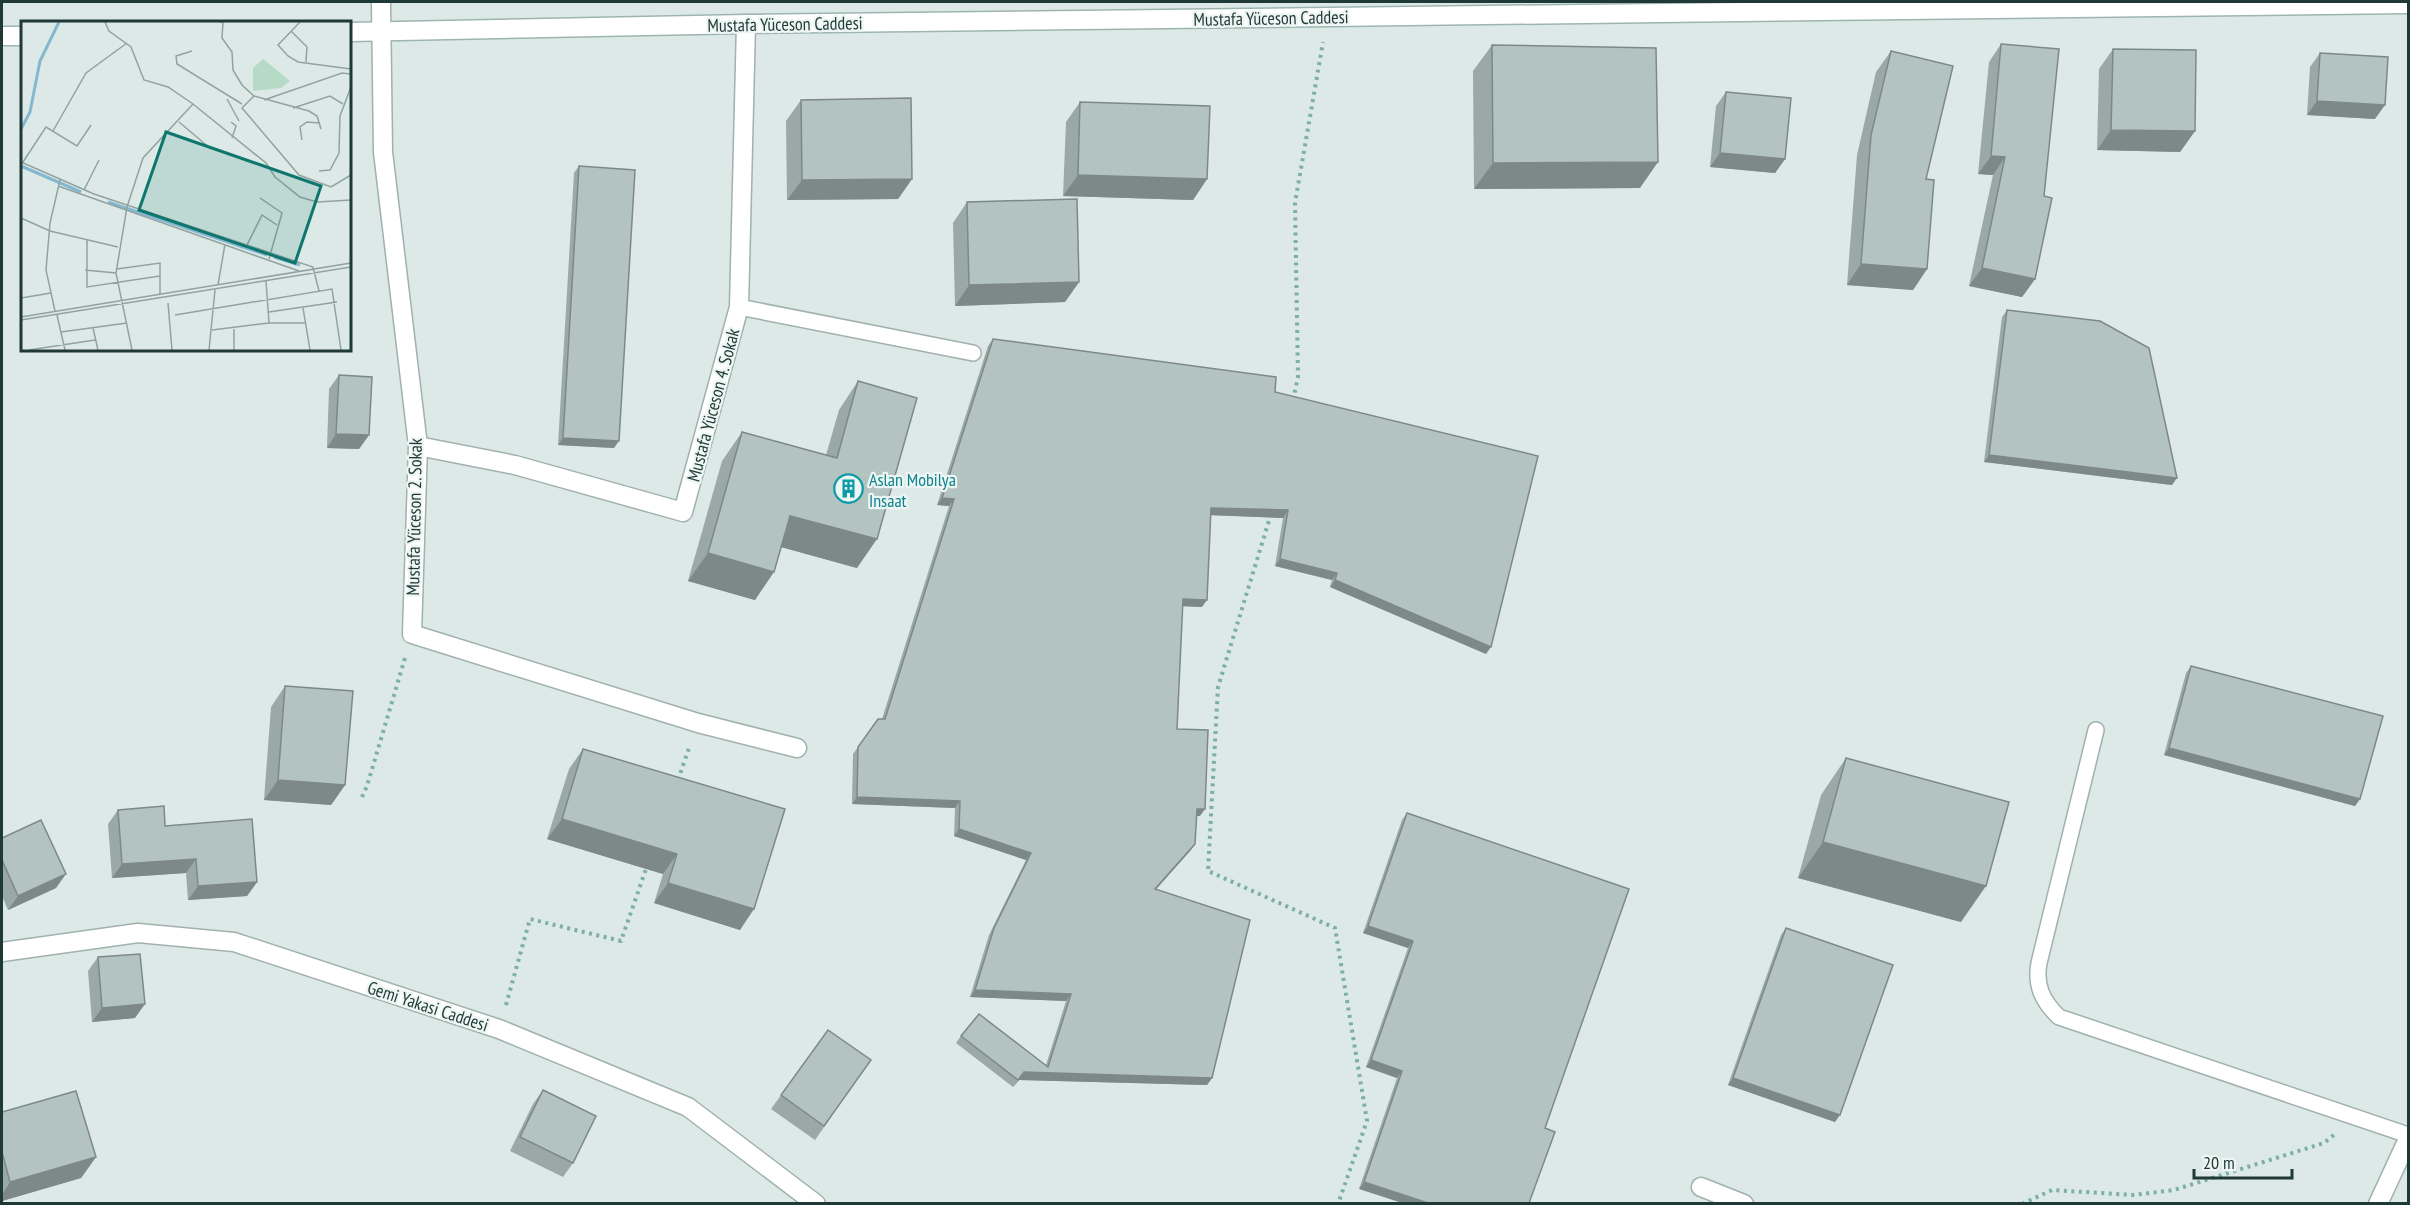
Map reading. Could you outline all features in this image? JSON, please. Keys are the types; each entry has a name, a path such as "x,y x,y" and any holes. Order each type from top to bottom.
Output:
{"street":[{"name":"Mustafa Yüceson 2. Sokak","path":"381,2 383,152 418,446 412,634"},
{"name":"Mustafa Yüceson Caddesi","path":"351,32 746,24 2409,4"},
{"name":"Mustafa Yüceson 4. Sokak","path":"418,446 515,465 683,512 739,307 746,24"},
{"path":"2,36 21,36"},
{"path":"412,634 698,723 797,748"},
{"name":"Gemi Yakasi Caddesi","path":"2,952 138,933 234,942 499,1029 688,1107 816,1203"},
{"path":"2378,1203 2409,1137"},
{"path":"1701,1187 1744,1203"}],"lane":[{"path":"739,307 973,353"},
{"path":"2096,730 2039,963 2038,981 2042,998 2058,1017 2409,1137"}],"path":[{"path":"1291,411 1298,377 1295,203 1328,18"},
{"path":"1271,511 1218,687 1208,871 1335,928 1367,1121 1338,1203"},
{"path":"362,796 367,786 412,634"},
{"path":"674,791 698,723"},
{"path":"499,1029 530,919 621,941 650,859"},
{"path":"2022,1203 2052,1190 2133,1195 2174,1190 2324,1143 2352,1116"}],"building":[{"path":"2001,44 2059,49 2044,196 2052,198 2035,279 1982,268 2005,157 1991,156"},
{"path":"1492,45 1656,48 1658,162 1493,163"},
{"path":"2113,49 2196,50 2195,131 2111,130"},
{"path":"1891,51 1953,66 1926,179 1934,180 1927,269 1861,264 1871,135"},
{"path":"2320,53 2388,57 2385,105 2317,101"},
{"path":"1726,92 1791,98 1785,159 1720,153"},
{"path":"911,98 912,179 802,180 801,100"},
{"path":"1080,102 1210,106 1207,179 1078,175"},
{"path":"579,166 635,170 619,441 563,438"},
{"path":"1077,199 1079,282 969,285 967,202"},
{"path":"2007,310 2100,321 2149,348 2177,478 1989,455"},
{"path":"993,339 1276,377 1275,392 1538,456 1491,647 1335,580 1337,573 1280,559 1288,510 1211,508 1207,600 1183,599 1177,729 1208,730 1205,809 1197,809 1195,844 1155,889 1250,920 1212,1078 1024,1072 1018,1080 961,1036 979,1014 1048,1067 1071,994 975,990 994,928 1031,853 959,829 960,801 857,797 858,747 878,719 885,719 954,499 942,498"},
{"path":"339,375 372,377 369,435 336,434"},
{"path":"858,381 917,398 877,539 790,516 774,572 708,553 742,432 837,458"},
{"path":"2191,666 2383,716 2360,799 2169,748"},
{"path":"285,686 353,691 345,785 278,780"},
{"path":"583,749 785,809 754,909 668,883 677,854 562,819"},
{"path":"1846,758 2009,802 1986,886 1823,842"},
{"path":"164,806 165,826 252,819 257,882 198,886 196,859 122,864 118,810"},
{"path":"1407,813 1629,889 1545,1128 1555,1132 1529,1203 1428,1203 1364,1182 1402,1071 1371,1060 1413,941 1368,926"},
{"path":"41,820 66,874 18,896 2,860 2,838"},
{"path":"1786,928 1893,965 1840,1115 1733,1078"},
{"path":"140,954 145,1004 102,1008 98,957"},
{"path":"828,1030 871,1060 824,1126 781,1095"},
{"path":"543,1090 596,1116 573,1163 520,1137"},
{"path":"76,1091 96,1157 10,1182 2,1152 2,1112"}],"place":[{"name":"Aslan Mobilya Insaat","path":"848,489"}]}
